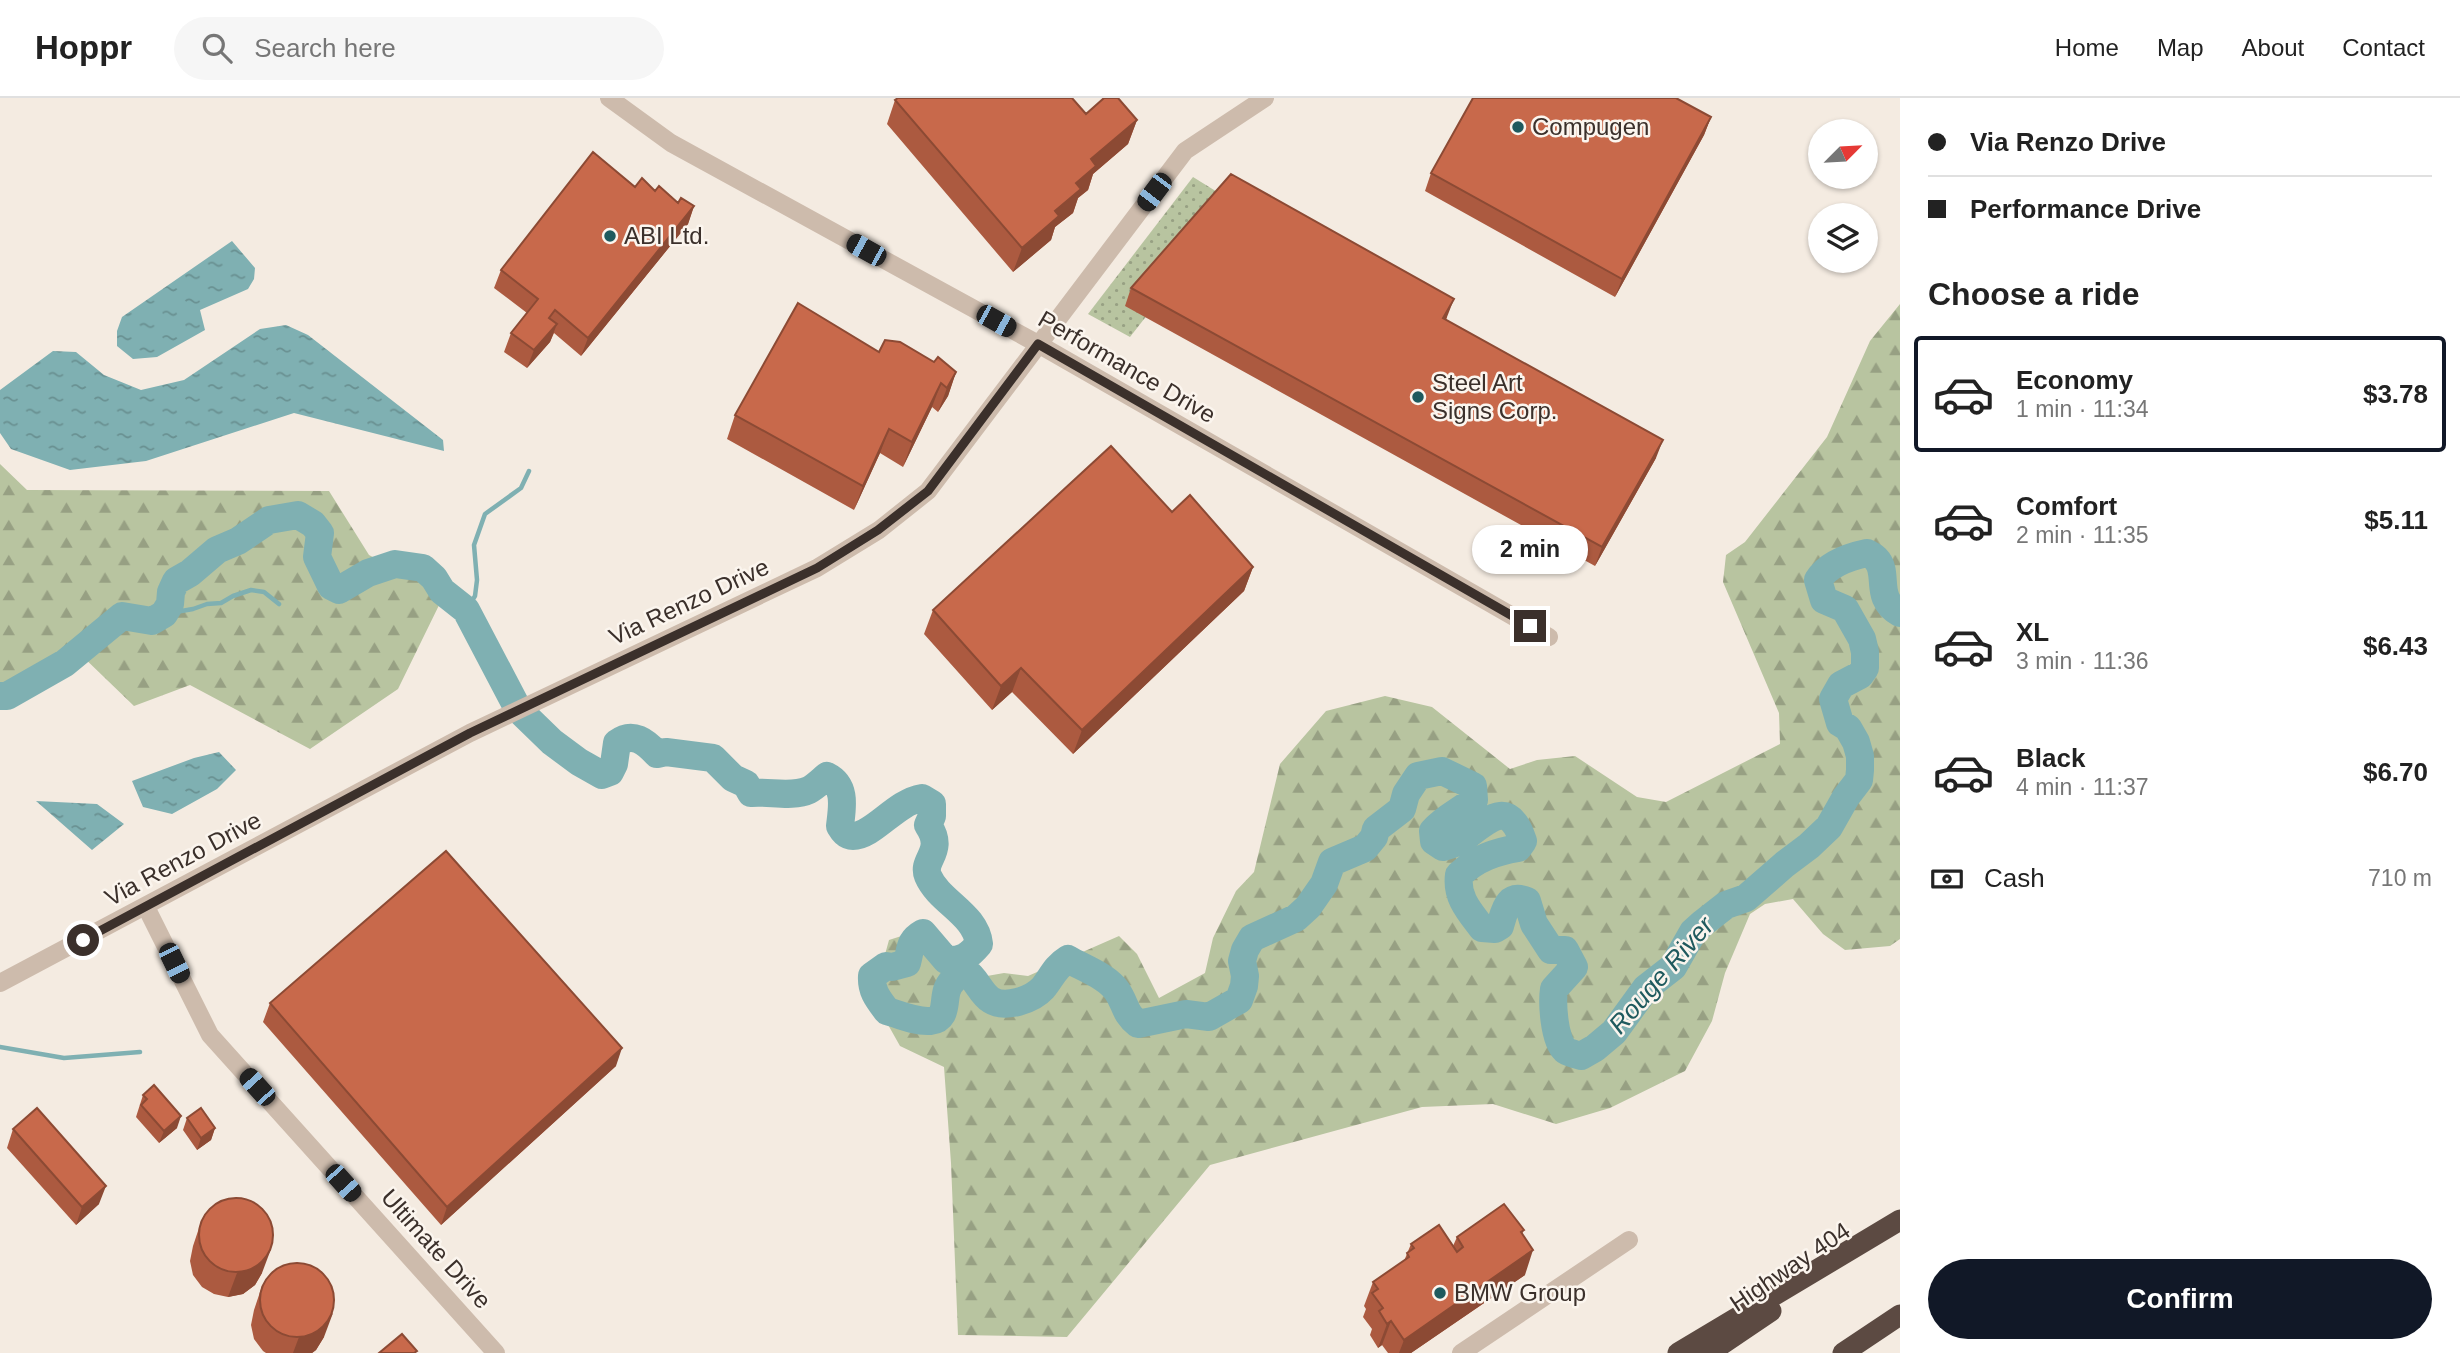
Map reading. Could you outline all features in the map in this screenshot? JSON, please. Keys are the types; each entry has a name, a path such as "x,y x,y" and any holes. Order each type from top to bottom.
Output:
{"highway":[{"path":"1678,1353 1900,1222"},
{"name":"Highway 404","path":"1709,1353 1900,1222"},
{"path":"1843,1353 1900,1315"}],"street":[{"name":"Performance Drive","path":"609,98 671,143 1038,344 1549,637"},
{"name":"Via Renzo Drive","path":"0,983 470,733 817,568 878,530 928,491 1185,152 1265,98"},
{"name":"Ultimate Drive","path":"146,907 210,1035 496,1353"},
{"path":"1461,1353 1629,1240"}],"green space":[{"path":"1193,177 1235,203 1130,337 1088,314"},
{"path":"1900,304 1900,939 1890,946 1845,950 1823,934 1793,899 1765,904 1750,914 1725,973 1712,1021 1685,1071 1610,1108 1556,1124 1493,1104 1422,1107 1210,1165 1067,1337 958,1335 944,1067 900,1046 873,998 889,940 920,930 936,939 951,968 970,979 1004,973 1028,976 1119,936 1137,954 1159,998 1205,973 1213,938 1236,891 1254,872 1280,764 1326,711 1385,696 1432,707 1510,769 1537,760 1575,756 1637,797 1666,802 1780,744 1779,713 1723,582 1726,555 1745,542 1827,437 1870,341"},
{"path":"0,464 27,490 329,491 369,555 444,595 398,689 310,749 190,685 134,706 77,651 29,679 0,685"}],"water":[{"path":"232,241 255,268 254,279 248,289 200,310 205,330 157,357 133,359 117,346 117,331 122,317"},
{"path":"286,325 308,335 443,440 444,451 294,413 146,461 70,470 11,449 0,433 0,390 53,351 76,352 104,375 141,390 184,380 260,329"},
{"path":"219,752 236,770 217,789 172,814 143,807 132,781 194,758"},
{"path":"36,801 97,804 124,824 92,850"}],"building":[{"path":"1072,98 1086,114 1104,98 1118,98 1137,120 1091,159 1096,166 1076,183 1081,189 1055,211 1059,216 1022,248 895,100"},
{"path":"1473,98 1676,98 1711,117 1622,279 1431,173"},
{"path":"593,152 635,187 642,178 655,191 659,186 678,203 681,198 694,206 588,338 555,310 549,318 557,324 534,350 511,333 538,299 501,270"},
{"name":"Steel Art Signs Corp.","path":"1231,174 1454,299 1443,318 1663,440 1602,547 1131,288"},
{"path":"798,303 879,352 885,340 900,342 934,362 938,357 956,372 947,388 941,383 912,442 889,429 863,486 735,415"},
{"path":"1111,446 1172,512 1190,495 1253,567 1082,730 1021,668 1001,686 933,610"},
{"path":"446,851 622,1048 447,1207 270,1003"},
{"path":"154,1085 181,1116 164,1131 141,1105 147,1099 143,1095"},
{"path":"37,1108 106,1186 82,1207 13,1129"},
{"path":"201,1108 215,1128 201,1138 187,1118"},
{"path":"236,1198 257,1204 267,1214 273,1235 267,1256 257,1266 236,1272 215,1266 205,1256 199,1235 205,1214 215,1204"},
{"name":"BMW Group","path":"1504,1204 1524,1230 1521,1232 1533,1250 1404,1340 1391,1321 1387,1324 1379,1311 1383,1308 1372,1293 1378,1289 1373,1282 1409,1257 1407,1253 1414,1248 1411,1244 1439,1225 1457,1252 1463,1247 1457,1237"},
{"path":"297,1263 318,1269 328,1279 334,1300 328,1321 318,1331 297,1337 276,1331 266,1321 260,1300 266,1279 276,1269"},
{"path":"402,1334 417,1351 379,1353"}],"waterway":[{"path":"466,610 475,596 477,580 474,545 485,514 521,488 529,471"},
{"name":"Rouge River","path":"0,696 7,696 65,663 122,616 152,621 164,614 170,604 176,581 217,550 238,541 269,520 298,515 313,524 320,533 317,557 331,586 339,590 368,573 395,564 423,568 434,578 442,591 466,610 518,709 552,742 602,775 610,772 614,764 617,743 634,738 644,742 657,754 666,752 713,758 733,778 746,784 751,793 802,792 811,789 827,776 838,786 842,798 840,826 851,836 869,831 912,801 922,798 932,804 932,816 928,825 935,842 928,865 928,876 940,893 971,924 979,944 965,957 946,960 923,933 913,942 907,963 886,966 872,976 874,991 887,1011 925,1021 940,1017 948,987 965,971 984,994 1003,1004 1025,999 1038,992 1068,959 1113,986 1130,1016 1138,1024 1186,1014 1209,1017 1239,1000 1245,976 1242,961 1252,938 1296,918 1308,907 1324,884 1332,862 1365,848 1374,837 1376,829 1402,809 1406,794 1418,776 1442,771 1473,786 1474,800 1437,826 1433,831 1434,841 1443,847 1454,844 1498,816 1505,816 1517,828 1523,841 1518,848 1494,854 1473,864 1459,875 1460,890 1464,903 1482,928 1495,929 1500,926 1505,909 1511,901 1527,901 1534,924 1551,950 1565,950 1574,967 1554,989 1555,1021 1561,1045 1566,1051 1581,1056 1614,1032 1646,988 1673,967 1693,932 1726,905 1746,898 1829,827 1859,780 1860,756 1856,742 1848,728 1840,723 1833,699 1841,685 1860,675 1865,668 1865,652 1862,639 1845,609 1824,600 1818,580 1822,574 1839,562 1867,553 1880,565 1884,593 1892,607 1900,613"},
{"path":"164,614 221,603 251,590 264,592 279,604"},
{"path":"0,1047 64,1058 140,1052"}],"place":[{"name":"Compugen","path":"1518,127"},
{"name":"ABI Ltd.","path":"610,236"},
{"name":"Steel Art Signs Corp.","path":"1418,397"},
{"name":"BMW Group","path":"1440,1293"}],"route":[{"path":"83,940 470,733 817,568 878,530 928,491 1038,344 1530,626"}]}
